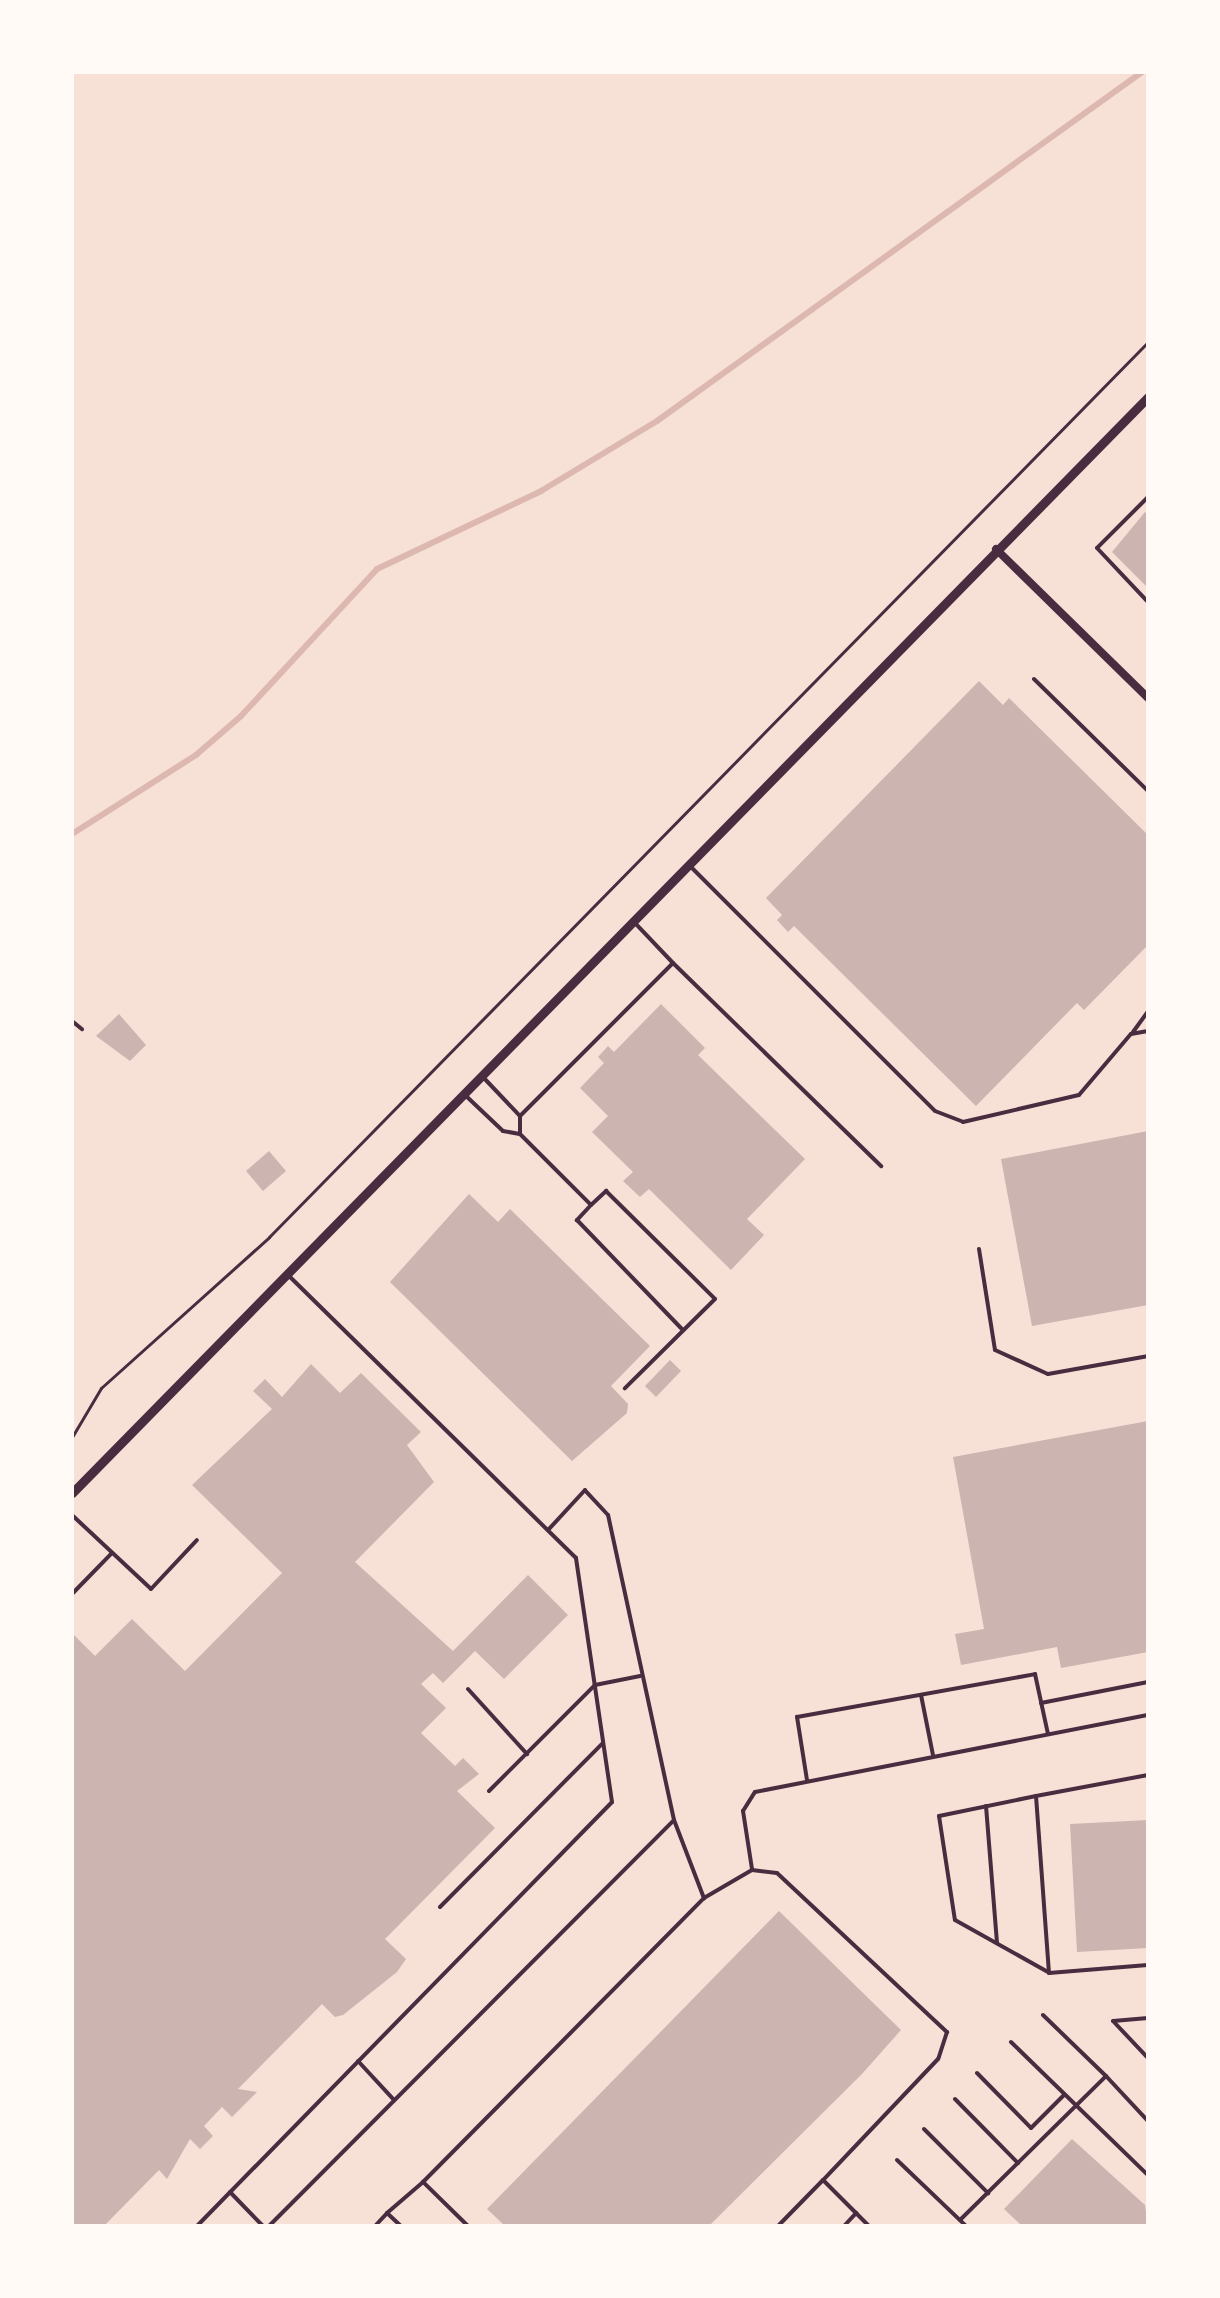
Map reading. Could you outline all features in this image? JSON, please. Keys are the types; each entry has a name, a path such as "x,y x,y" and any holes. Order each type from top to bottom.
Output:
{"street":[{"path":"72,1493 1148,397"},
{"path":"996,549 1148,698"}],"lane":[{"path":"1148,497 1097,548 1148,602"},
{"path":"1034,679 1148,791"},
{"path":"688,864 935,1111 963,1122 1079,1095 1148,1011"},
{"path":"633,921 881,1166"},
{"path":"520,1116 673,963"},
{"path":"72,1021 82,1029"},
{"path":"1131,1034 1148,1031"},
{"path":"481,1075 520,1116 520,1134"},
{"path":"463,1094 503,1131 520,1134 591,1205"},
{"path":"625,1388 715,1299 606,1191 577,1220 683,1330"},
{"path":"979,1249 995,1350 1048,1374 1148,1356"},
{"path":"197,2226 612,1802 576,1558 287,1274"},
{"path":"549,1529 585,1490 608,1515 640,1676 674,1820 704,1898"},
{"path":"72,1515 151,1589 197,1540"},
{"path":"72,1594 112,1553"},
{"path":"807,1780 797,1717 1035,1674 1048,1734"},
{"path":"489,1791 595,1685 640,1676"},
{"path":"1041,1703 1148,1682"},
{"path":"468,1689 527,1754"},
{"path":"921,1695 933,1756"},
{"path":"752,1870 743,1811 755,1792 1148,1715"},
{"path":"440,1907 603,1743"},
{"path":"1148,1775 939,1816 955,1920 1049,1973 1148,1965"},
{"path":"1036,1796 1049,1973"},
{"path":"986,1806 998,1944"},
{"path":"269,2226 674,1820"},
{"path":"375,2226 423,2182 704,1898 752,1870 777,1873 947,2032 938,2059 778,2226"},
{"path":"1043,2015 1148,2121"},
{"path":"1148,2018 1113,2021 1148,2058"},
{"path":"1011,2042 1148,2175"},
{"path":"358,2061 394,2100"},
{"path":"977,2073 1031,2128 1064,2095"},
{"path":"960,2220 1106,2076"},
{"path":"955,2099 1018,2163"},
{"path":"924,2129 988,2193"},
{"path":"897,2160 966,2226"},
{"path":"823,2180 869,2226"},
{"path":"423,2182 468,2226"},
{"path":"230,2192 263,2226"},
{"path":"387,2213 401,2226"},
{"path":"844,2226 856,2213"}],"path":[{"path":"72,1437 101,1388 269,1237 1148,342"}],"building":[{"path":"1145,512 1148,515 1148,588 1112,552"},
{"path":"979,681 1003,705 1009,698 1148,835 1148,945 1084,1010 1077,1003 976,1106 794,926 788,932 777,920 782,915 766,898"},
{"path":"661,1004 705,1048 698,1055 805,1159 747,1219 764,1235 731,1270 649,1189 640,1197 623,1181 633,1172 592,1132 608,1116 580,1088 604,1063 598,1057 608,1046 614,1052"},
{"path":"119,1014 146,1045 130,1061 96,1036"},
{"path":"1148,1131 1148,1305 1032,1326 1001,1159"},
{"path":"269,1151 286,1171 263,1191 246,1171"},
{"path":"469,1194 498,1222 510,1209 650,1346 611,1386 628,1404 627,1413 572,1461 390,1282"},
{"path":"670,1360 681,1371 656,1397 645,1386"},
{"path":"311,1364 340,1393 361,1373 421,1432 407,1445 434,1482 355,1562 453,1651 528,1575 568,1615 504,1679 475,1651 443,1683 433,1673 421,1684 446,1708 421,1733 455,1766 463,1758 479,1774 457,1791 495,1828 385,1939 406,1959 397,1972 343,2015 335,2017 322,2004 238,2089 257,2092 232,2117 222,2107 204,2126 213,2136 200,2149 190,2139 167,2179 159,2170 104,2226 72,2226 72,1633 95,1656 132,1619 185,1671 282,1573 192,1485 272,1409 253,1391 265,1379 282,1397"},
{"path":"1148,1421 1148,1652 1061,1668 1057,1647 961,1665 955,1634 984,1629 953,1457"},
{"path":"1148,1820 1148,1948 1077,1952 1070,1824"},
{"path":"779,1911 901,2030 862,2074 709,2226 505,2226 487,2209"},
{"path":"1072,2139 1145,2205 1148,2226 1022,2226 1004,2209"}],"waterway":[{"path":"72,834 196,755 241,716 377,569 541,491 657,421 1142,72"}]}
